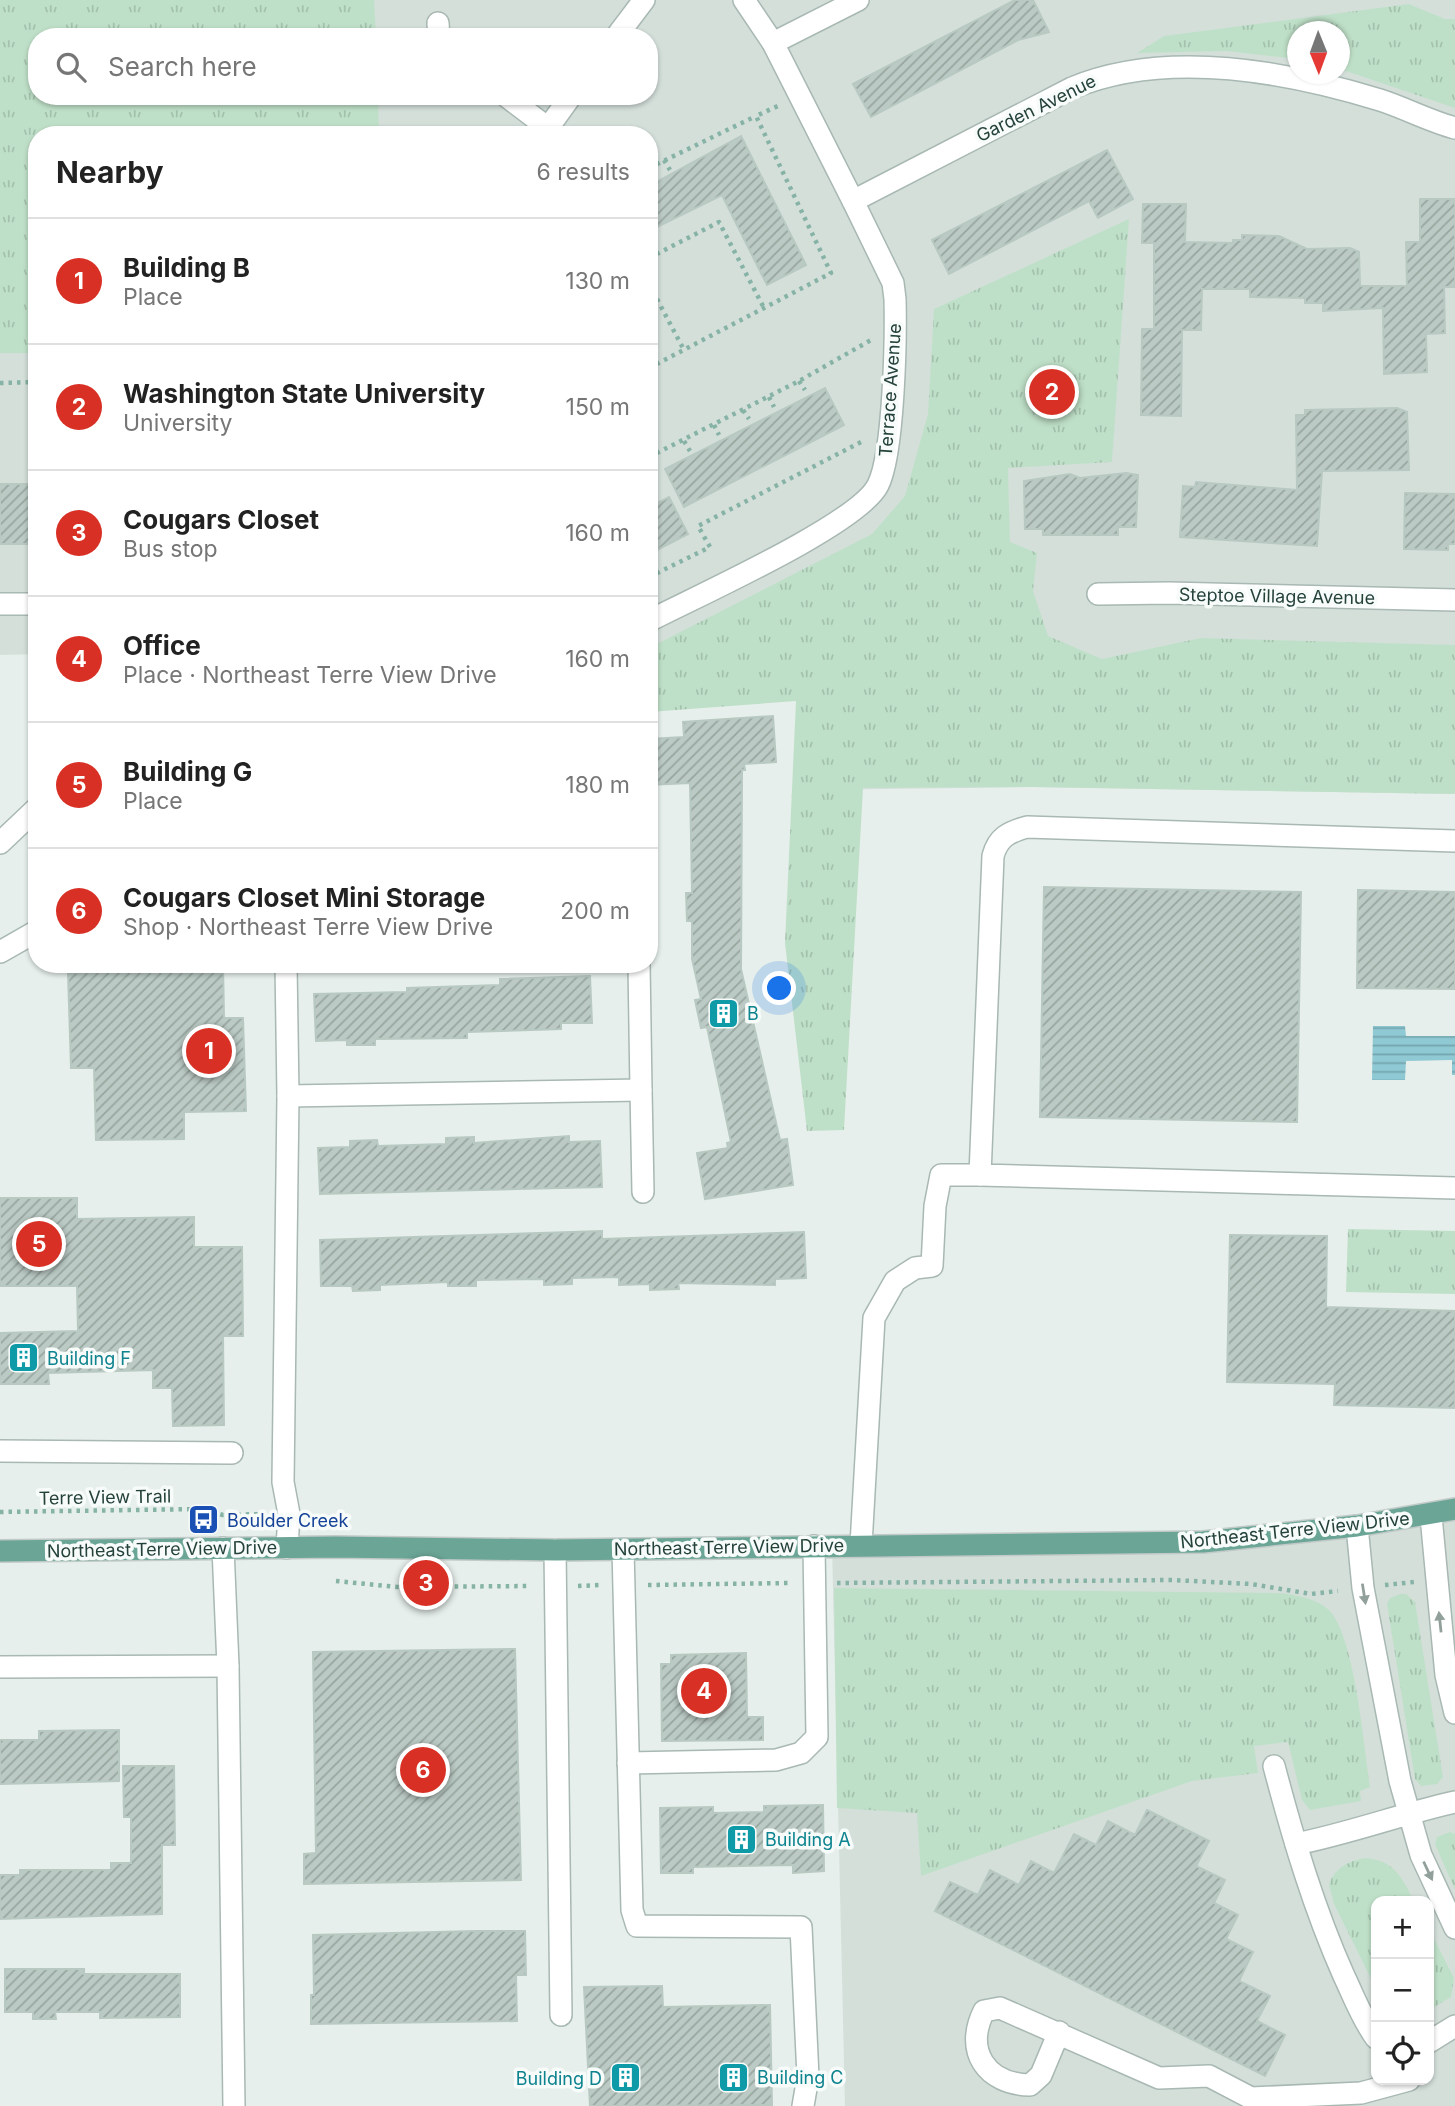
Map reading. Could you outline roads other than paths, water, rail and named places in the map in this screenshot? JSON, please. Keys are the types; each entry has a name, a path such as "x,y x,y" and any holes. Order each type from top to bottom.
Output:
{"main road":[{"name":"Northeast Terre View Drive","path":"0,1551 223,1548 555,1550 1203,1542 1357,1526 1431,1516 1455,1509"}],"street":[{"path":"623,28 643,0"},
{"path":"744,0 773,43 853,201"},
{"path":"773,43 858,0"},
{"name":"Garden Avenue","path":"853,201 1072,88 1099,77 1124,72 1176,66 1321,84 1383,101 1455,128"},
{"path":"516,105 539,126"},
{"path":"549,126 564,105"},
{"name":"Terrace Avenue","path":"658,616 855,512 870,499 878,485 884,467 896,326 893,283 853,201"},
{"name":"Steptoe Village Avenue","path":"1098,594 1455,600"},
{"path":"0,604 28,604"},
{"path":"0,843 28,817"},
{"path":"981,1175 993,856 996,845 1003,836 1027,827 1455,841"},
{"path":"0,952 28,936"},
{"path":"286,973 288,1096 283,1482 289,1514 287,1548"},
{"path":"639,973 643,1192"},
{"path":"288,1096 641,1090"},
{"path":"861,1545 874,1318 895,1282 915,1268 932,1266 935,1206 941,1175 1455,1188"},
{"path":"0,1451 232,1453"},
{"path":"1431,1516 1446,1675 1455,1713"},
{"path":"1357,1526 1370,1629 1408,1813 1421,1855 1455,1927"},
{"path":"628,1763 776,1760 801,1753 817,1737 814,1546"},
{"path":"223,1548 228,1666 234,2106"},
{"path":"623,1549 632,1910 637,1926 801,1927 808,2077 803,2106"},
{"path":"555,1550 561,2015"},
{"path":"0,1667 228,1666"},
{"path":"1274,1766 1310,1892 1335,1955 1371,2031"},
{"path":"1296,1844 1346,1834 1400,1818 1408,1813 1455,1802"},
{"path":"1434,2039 1455,2026"},
{"path":"1059,2032 1159,2078 1209,2076 1251,2098 1361,2093 1391,2085"}],"water":[{"path":"1373,1026 1405,1026 1406,1036 1455,1036 1455,1075 1452,1075 1452,1060 1406,1061 1405,1080 1372,1080"}],"place":[{"name":"Washington State University","path":"1052,392"},
{"name":"B","path":"724,1013"},
{"name":"Building B","path":"209,1051"},
{"name":"Building G","path":"39,1244"},
{"name":"Building F","path":"24,1358"},
{"name":"Boulder Creek","path":"204,1520"},
{"name":"Cougars Closet","path":"426,1583"},
{"name":"Office","path":"704,1691"},
{"name":"Cougars Closet Mini Storage","path":"423,1770"},
{"name":"Building A","path":"742,1839"},
{"name":"Building C","path":"734,2077"},
{"name":"Building D","path":"625,2078"}]}
